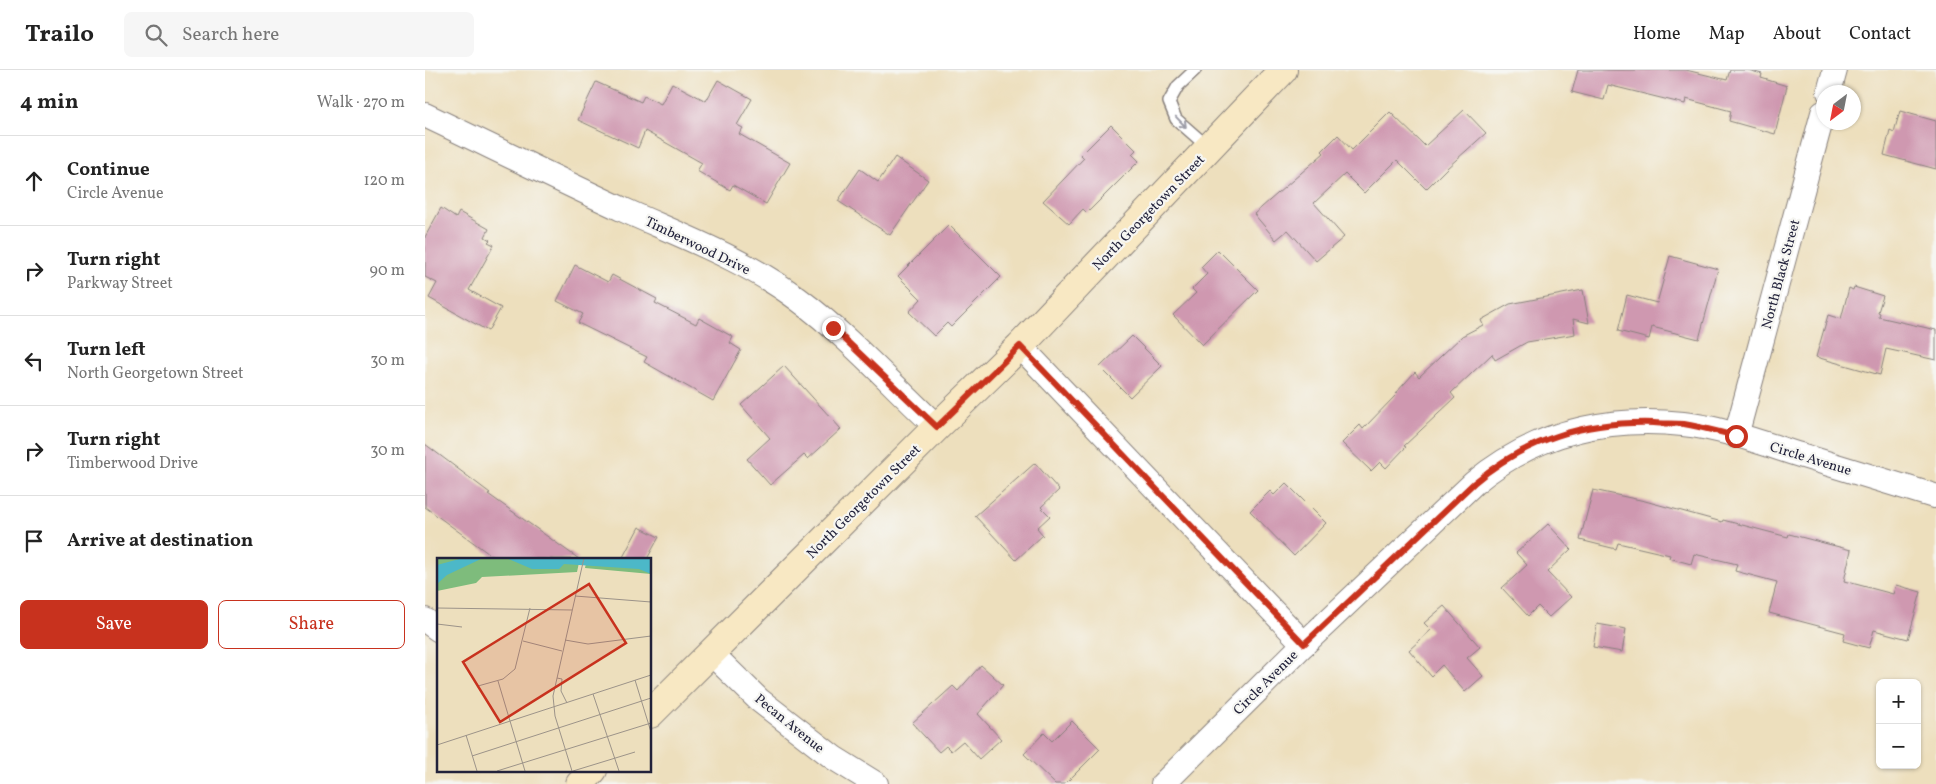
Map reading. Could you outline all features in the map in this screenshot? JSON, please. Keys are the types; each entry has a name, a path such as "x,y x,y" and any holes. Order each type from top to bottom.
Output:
{"street":[{"name":"North Georgetown Street","path":"651,713 1020,346 1283,70"},
{"path":"1831,85 1835,70"},
{"name":"Timberwood Drive","path":"425,115 626,211 715,250 756,273 797,298 833,328 937,427"},
{"name":"North Black Street","path":"1736,436 1818,130"},
{"path":"1020,346 1304,644"},
{"name":"Circle Avenue","path":"1163,784 1304,644 1474,483 1491,469 1527,447 1567,432 1629,422 1683,424 1736,436 1934,496"},
{"path":"425,620 437,629"},
{"name":"Pecan Avenue","path":"711,653 759,700 833,758 876,784"},
{"path":"580,784 591,772"}],"lane":[{"path":"1195,70 1178,86 1169,102 1176,119 1209,148"}],"building":[{"path":"1578,70 1686,70 1727,80 1730,70 1748,70 1762,74 1761,78 1787,86 1775,134 1729,121 1731,111 1686,99 1685,104 1608,85 1604,100 1572,92"},
{"path":"718,80 752,99 737,125 743,128 739,134 790,163 766,204 733,185 730,190 697,171 702,163 645,131 638,148 578,120 596,82 641,102 644,96 661,104 672,83 706,101"},
{"path":"1464,110 1486,133 1426,189 1397,160 1364,193 1345,174 1314,203 1344,237 1316,261 1288,230 1276,240 1254,214 1324,153 1322,151 1338,135 1352,150 1390,112 1425,146"},
{"path":"1900,111 1936,121 1936,169 1884,155 1890,130 1894,132"},
{"path":"1111,125 1136,150 1132,154 1139,161 1087,213 1083,209 1069,224 1043,201 1084,158 1081,155"},
{"path":"895,157 928,180 890,235 838,201 860,169 878,182"},
{"path":"441,208 456,218 459,212 489,229 485,237 490,240 488,242 494,245 469,290 501,308 488,331 429,298 437,283 425,277 425,237"},
{"path":"949,225 1001,277 951,327 947,323 934,336 909,312 921,299 898,276"},
{"path":"1218,250 1258,290 1202,345 1173,315 1196,293 1192,289 1207,274 1201,267"},
{"path":"1670,256 1718,269 1699,339 1652,327 1649,339 1618,331 1627,295 1657,303"},
{"path":"575,265 608,282 612,275 657,299 655,303 696,324 699,318 733,337 730,343 741,350 713,401 644,362 647,357 578,323 583,314 557,301"},
{"path":"1854,287 1883,296 1878,312 1880,313 1879,317 1936,330 1936,360 1886,349 1880,375 1816,357 1828,315 1841,319 1849,288 1853,290"},
{"path":"1583,290 1589,323 1573,319 1575,334 1527,342 1495,360 1492,354 1451,393 1455,398 1404,446 1406,447 1386,468 1380,462 1371,471 1342,443 1360,425 1363,429 1415,372 1419,377 1462,336 1483,325 1481,320 1510,304"},
{"path":"1132,336 1162,366 1130,397 1100,367"},
{"path":"784,366 841,429 808,459 804,455 770,485 747,459 770,438 741,405"},
{"path":"425,444 490,493 488,494 578,558 495,558 425,507"},
{"path":"1035,463 1059,490 1041,507 1050,516 1037,528 1043,535 1016,560 975,516"},
{"path":"1286,483 1326,523 1294,556 1250,511 1270,491 1274,495"},
{"path":"1593,490 1645,501 1722,522 1723,520 1788,537 1789,534 1851,550 1844,581 1893,594 1896,585 1921,592 1908,639 1874,630 1869,648 1843,641 1845,633 1769,613 1777,582 1735,571 1737,564 1694,554 1691,564 1669,558 1670,555 1618,543 1616,549 1580,540"},
{"path":"1548,524 1571,549 1547,572 1571,597 1549,617 1538,606 1528,616 1502,588 1527,565 1516,553"},
{"path":"639,527 659,537 648,558 623,558"},
{"path":"1444,606 1480,647 1467,658 1483,676 1465,692 1442,665 1431,676 1409,650 1431,630 1424,623"},
{"path":"1597,624 1626,629 1622,652 1593,647"},
{"path":"981,665 1003,685 978,714 1001,739 979,759 963,741 951,751 946,746 939,752 912,723 953,686 958,691"},
{"path":"1072,721 1100,749 1065,784 1055,784 1024,754 1044,733 1052,741"}],"route":[{"path":"833,328 937,427 1020,346 1304,644 1474,483 1491,469 1527,447 1567,432 1629,422 1683,424 1736,436"}]}
